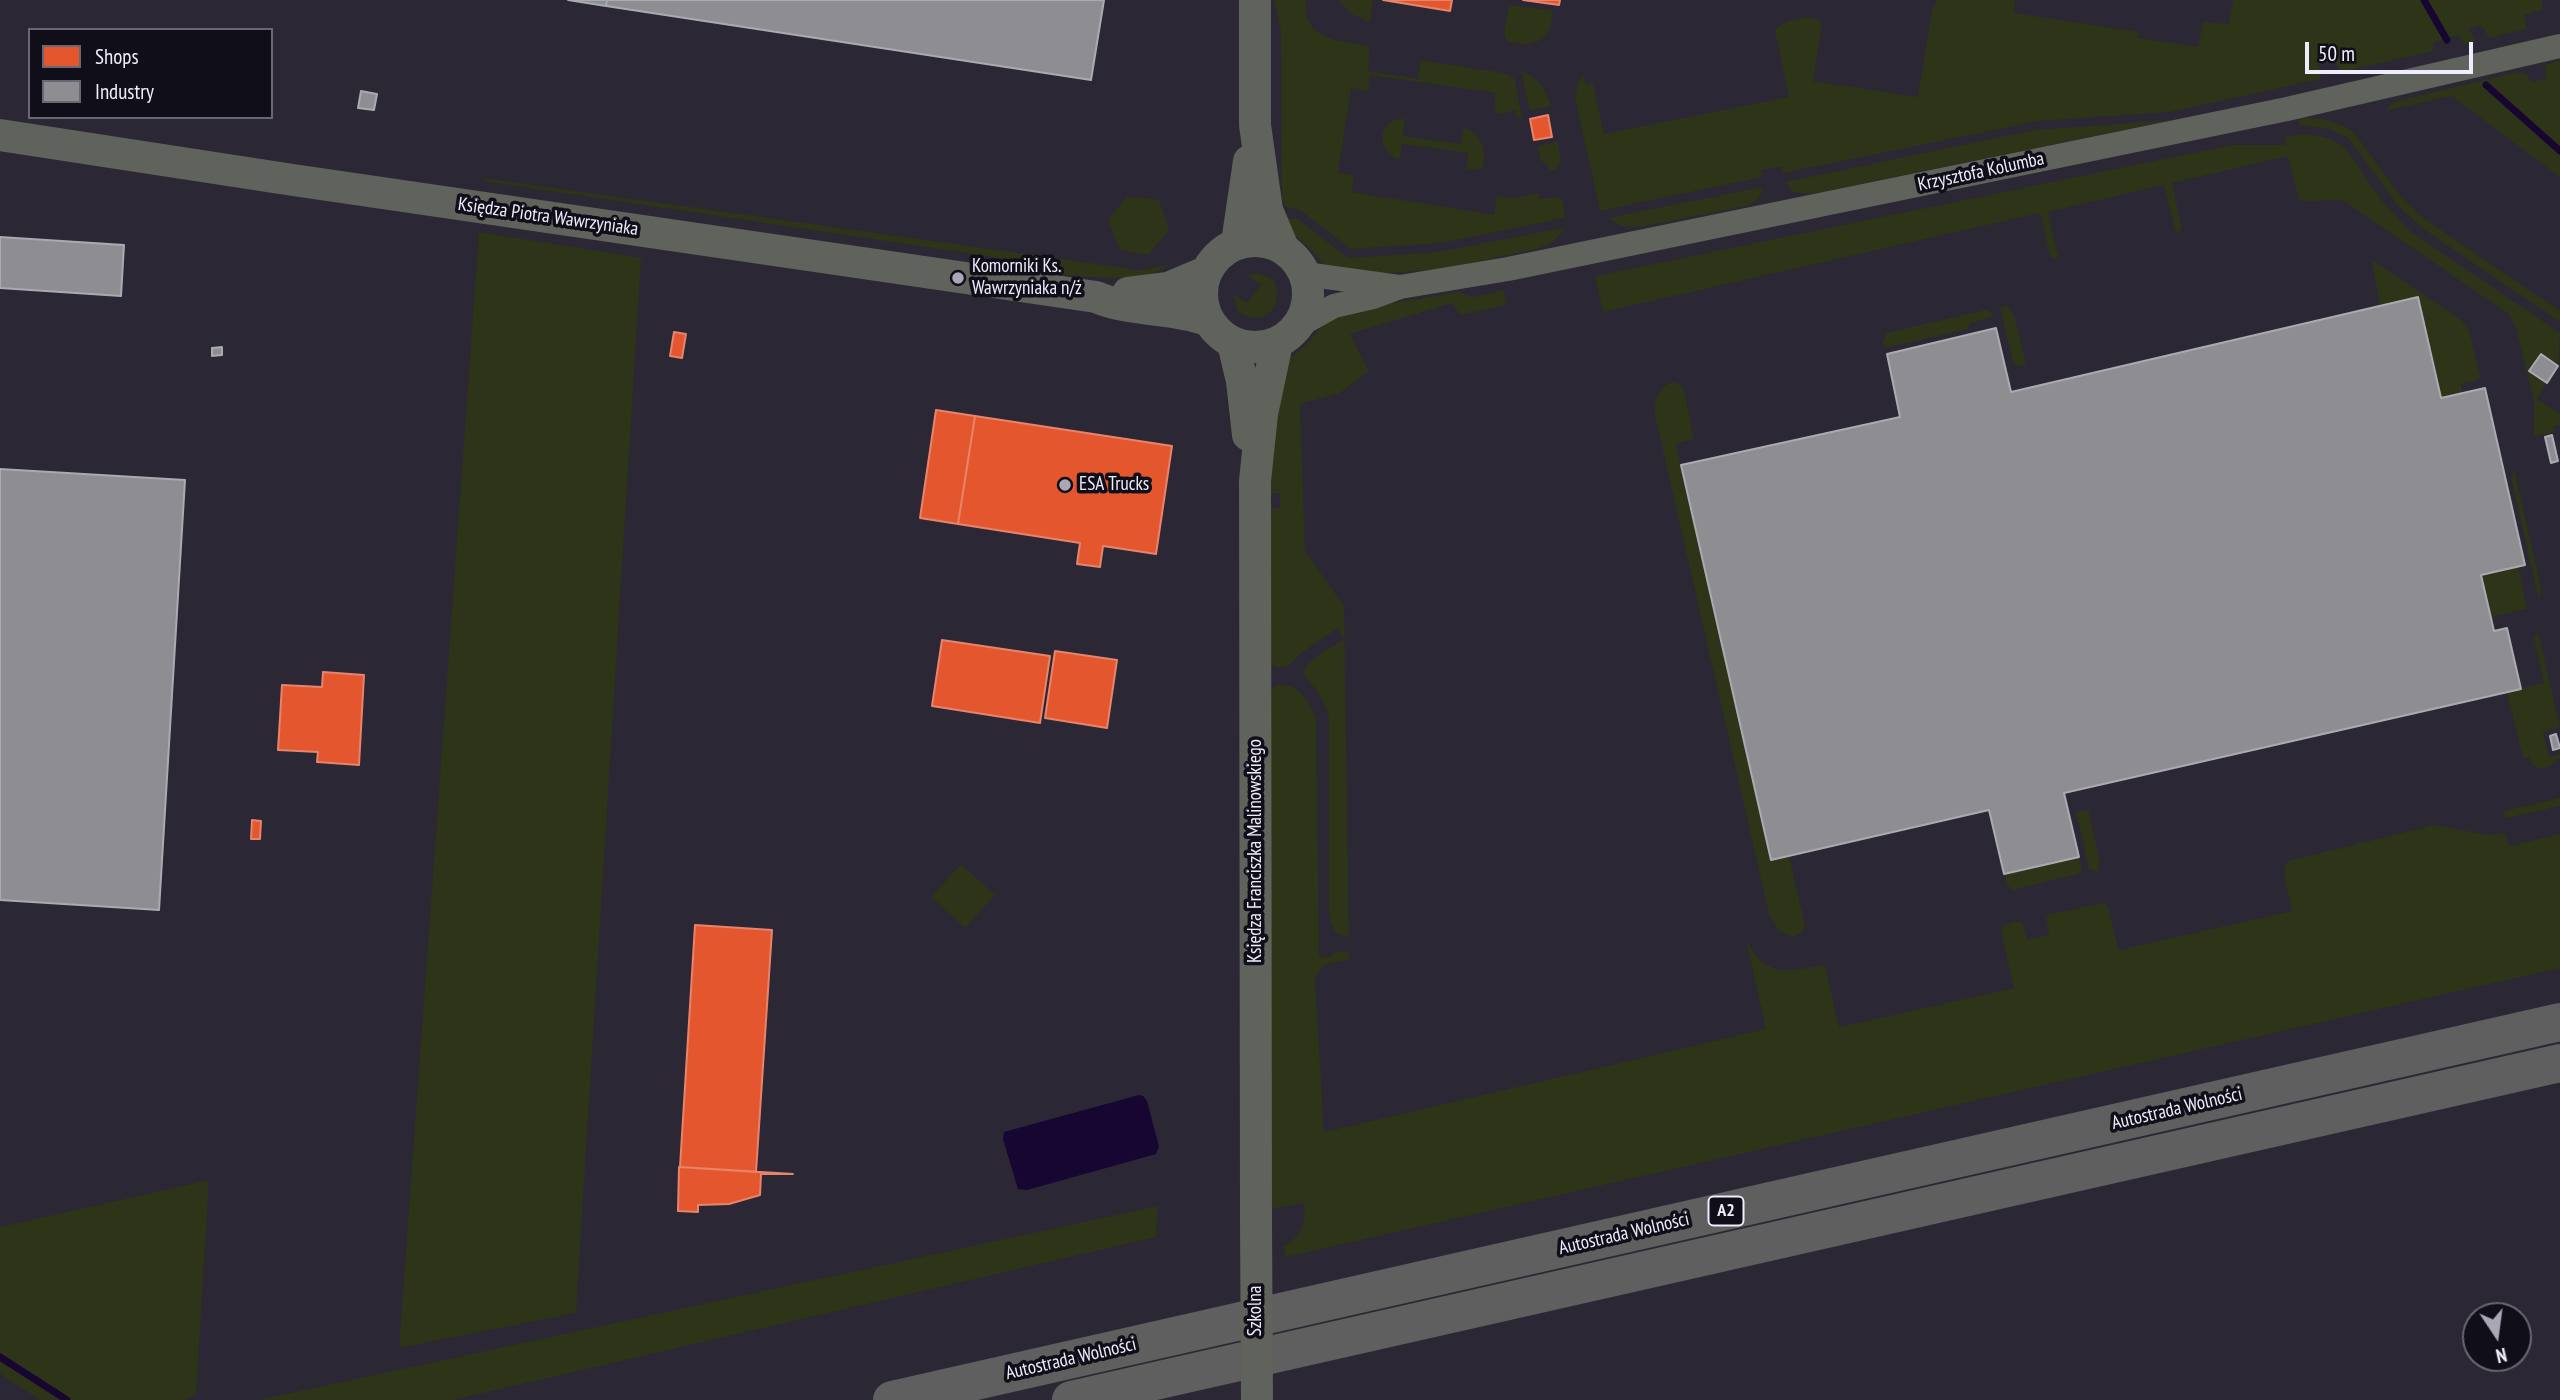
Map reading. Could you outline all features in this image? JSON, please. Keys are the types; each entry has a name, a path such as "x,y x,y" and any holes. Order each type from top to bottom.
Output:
{"highway":[{"name":"Autostrada Wolności","path":"892,1400 2560,1022"},
{"name":"Autostrada Wolności","path":"1071,1400 2560,1063"}],"street":[{"path":"1237,243 1255,125 1255,0"},
{"name":"Krzysztofa Kolumba","path":"1287,334 1334,306 1373,297 1400,287 1508,269 2287,109 2560,46"},
{"path":"1255,125 1268,210 1283,248"},
{"name":"Księdza Piotra Wawrzyniaka","path":"0,135 1096,297 1116,304 1177,311 1207,320"},
{"path":"1251,240 1268,242 1283,248 1296,260 1308,288 1308,301 1287,334 1250,347 1233,343 1218,334 1207,320 1201,303 1206,272 1219,255 1237,243 1251,240"},
{"name":"Księdza Piotra Wawrzyniaka","path":"1096,297 1168,288 1206,272"},
{"name":"Krzysztofa Kolumba","path":"1304,274 1400,287"},
{"name":"Księdza Franciszka Malinowskiego","path":"1256,1221 1255,481 1264,406 1287,334"},
{"name":"Księdza Franciszka Malinowskiego","path":"1233,343 1242,381 1255,481"},
{"name":"Szkolna","path":"1256,1221 1257,1400"}],"green space":[{"path":"1274,0 1306,0 1307,14 1317,31 1336,40 1370,46 1368,71 1418,79 1421,60 1504,73 1515,80 1522,117 1517,118 1515,110 1499,114 1494,109 1495,93 1370,75 1368,91 1351,88 1338,173 1354,175 1352,192 1494,215 1497,196 1516,198 1538,193 1540,199 1562,199 1564,218 1441,243 1351,249 1300,210 1285,206 1282,199 1281,30"},
{"path":"1338,0 1373,0 1370,22 1353,15"},
{"path":"1937,0 2015,0 2014,13 2139,32 2138,38 2198,47 2203,22 2229,24 2233,0 2542,0 2542,10 2524,15 2527,29 2489,38 2481,25 2469,29 2475,41 2464,44 2459,35 2434,42 2433,51 2342,72 2334,61 2318,64 2321,79 2170,112 2039,121 1783,173 1782,166 1761,170 1762,177 1600,211 1575,98 1583,74 1586,84 1593,83 1604,134 1789,97 1775,31 1789,21 1814,18 1819,20 1822,27 1813,81 1918,97 1932,9"},
{"path":"1509,5 1553,10 1548,33 1539,41 1528,44 1516,44 1506,40 1504,33"},
{"path":"2560,60 2560,177 2452,96 2385,111 2392,103 2401,100 2518,72 2526,74 2532,82 2546,78 2546,65"},
{"path":"1521,71 1540,84 1551,106 1530,111"},
{"path":"2306,118 2330,121 2353,131 2400,195 2422,217 2560,311 2560,322 2422,228 2399,207 2348,138 2330,129 2299,125 2298,120"},
{"path":"1397,119 1405,119 1403,136 1461,144 1464,128 1470,130 1479,139 1484,150 1482,169 1466,170 1468,153 1402,144 1399,160 1392,156 1382,140 1385,128"},
{"path":"2172,120 1811,194 1793,192 1785,182 2034,130"},
{"path":"2304,134 2326,138 2346,149 2383,202 2411,232 2560,333 2558,366 2541,354 2530,371 2547,383 2537,399 2560,414 2560,425 2553,426 2554,432 2534,437 2534,401 2516,327 2509,314 2344,201 2299,200 2288,156 2172,183 2182,228 2179,233 2175,230 2164,185 2048,212 2058,256 2056,259 2050,257 2040,213 1603,312 1595,276 2232,145 2285,145 2285,137"},
{"path":"1558,141 1561,163 1556,169 1549,171 1548,165 1540,160 1538,146"},
{"path":"483,178 1140,270 1168,265 1159,271 1131,277 1080,276 1052,271 1040,264 483,181"},
{"path":"1763,187 1757,199 1745,206 1641,227 1621,226 1608,218"},
{"path":"1127,196 1159,200 1169,230 1148,255 1120,250 1108,220"},
{"path":"1281,218 1298,219 1348,258 1438,252 1566,227 1552,243 1537,249 1443,269 1373,274 1371,271 1337,269 1322,263 1309,247 1290,232"},
{"path":"479,232 641,258 576,1313 399,1348"},
{"path":"2374,261 2461,320 2469,330 2480,376 2478,380 2461,384 2462,393 2441,398 2418,297 2380,305 2372,263"},
{"path":"1259,273 1274,280 1277,299 1269,313 1255,318 1237,310 1234,295 1247,303 1261,285 1247,275"},
{"path":"1503,290 1506,305 1460,315 1452,303 1350,334 1369,371 1340,393 1300,404 1305,551 1344,606 1349,937 1343,936 1333,927 1329,908 1328,712 1323,700 1303,674 1314,658 1344,640 1338,628 1301,653 1287,667 1276,667 1270,662 1266,509 1280,508 1280,493 1266,493 1267,459 1288,360 1306,345 1325,323 1339,317 1374,306 1460,292 1473,297"},
{"path":"2008,306 2014,315 2026,364 2017,366 2013,362 2000,308"},
{"path":"1985,310 1991,312 1993,317 1970,323 1968,329 1885,348 1883,343 1886,333"},
{"path":"1672,382 1680,384 1684,390 1694,439 1676,444 1770,859 1789,856 1805,925 1802,933 1793,937 1779,931 1769,914 1656,420 1655,408 1659,392"},
{"path":"2514,469 2541,588 2539,601 2511,477"},
{"path":"2518,566 2527,609 2491,617 2481,575"},
{"path":"2538,631 2560,727 2543,732 2549,757 2560,754 2560,758 2541,769 2532,765 2529,757 2523,758 2507,692 2544,683 2534,638"},
{"path":"1279,684 1299,691 1316,719 1319,956 1330,957 1334,952 1349,952 1349,960 1323,965 1315,979 1324,1132 1766,1029 1746,940 1754,953 1770,967 1788,970 1825,965 1839,1027 2014,988 2001,932 2004,925 2018,921 2023,924 2027,940 2049,935 2046,919 2049,914 2104,903 2108,907 2119,950 2292,911 2285,878 2288,861 2434,825 2489,835 2505,833 2509,846 2560,834 2560,968 1286,1257 1283,1247 1298,1234 1303,1223 1304,1203 1269,1209 1270,690"},
{"path":"2560,798 2560,806 2508,818 2504,816 2507,810"},
{"path":"2088,809 2100,861 2098,872 2089,869 2076,812"},
{"path":"2079,857 2082,870 2077,874 2013,890 2008,886 2004,874"},
{"path":"961,864 995,895 965,928 931,897"},
{"path":"209,1180 196,1395 182,1400 40,1400 0,1374 0,1227"},
{"path":"1158,1206 1156,1237 453,1400 258,1400"}],"shaded area":[{"path":"1139,1095 1147,1101 1159,1147 1156,1154 1027,1190 1018,1189 1003,1139 1004,1132"}],"building: Shops":[{"path":"1383,0 1452,0 1450,11"},
{"path":"1523,0 1560,0 1559,5"},
{"path":"1548,115 1552,137 1534,140 1530,119"},
{"path":"674,332 686,334 682,358 670,356"},
{"path":"936,410 975,416 958,524 920,518"},
{"name":"ESA Trucks","path":"975,416 1172,446 1156,554 1103,546 1100,567 1077,564 1080,543 958,524"},
{"path":"942,640 1050,656 1040,723 932,706"},
{"path":"1055,651 1117,660 1107,728 1045,718"},
{"path":"323,672 364,675 359,765 317,762 318,752 278,750 282,685 322,687"},
{"path":"252,820 261,821 260,839 251,839"},
{"path":"695,925 772,930 756,1172 680,1167"},
{"path":"679,1167 793,1174 761,1174 760,1195 729,1204 698,1205 698,1212 678,1211"}],"building: Industry":[{"path":"568,0 607,0 606,6"},
{"path":"607,0 1104,0 1091,80 606,6"},
{"path":"361,91 377,94 374,110 358,108"},
{"path":"0,237 124,245 121,296 0,288"},
{"path":"2418,297 2441,398 2485,388 2525,565 2481,575 2494,631 2507,628 2521,689 2064,793 2079,857 2004,874 1989,810 1771,860 1681,465 1900,417 1887,354 1996,328 2011,392"},
{"path":"222,347 222,355 212,356 212,348"},
{"path":"2541,354 2558,366 2547,383 2529,371"},
{"path":"2552,435 2558,461 2551,463 2545,437"},
{"path":"0,469 185,480 159,910 0,900"},
{"path":"2556,734 2560,748 2553,750 2550,736"}],"waterway":[{"path":"2424,0 2447,40"},
{"path":"2486,85 2560,151"},
{"path":"0,1357 67,1400"}],"place":[{"name":"Komorniki Ks. Wawrzyniaka n/ż","path":"958,278"},
{"name":"ESA Trucks","path":"1065,485"}]}
